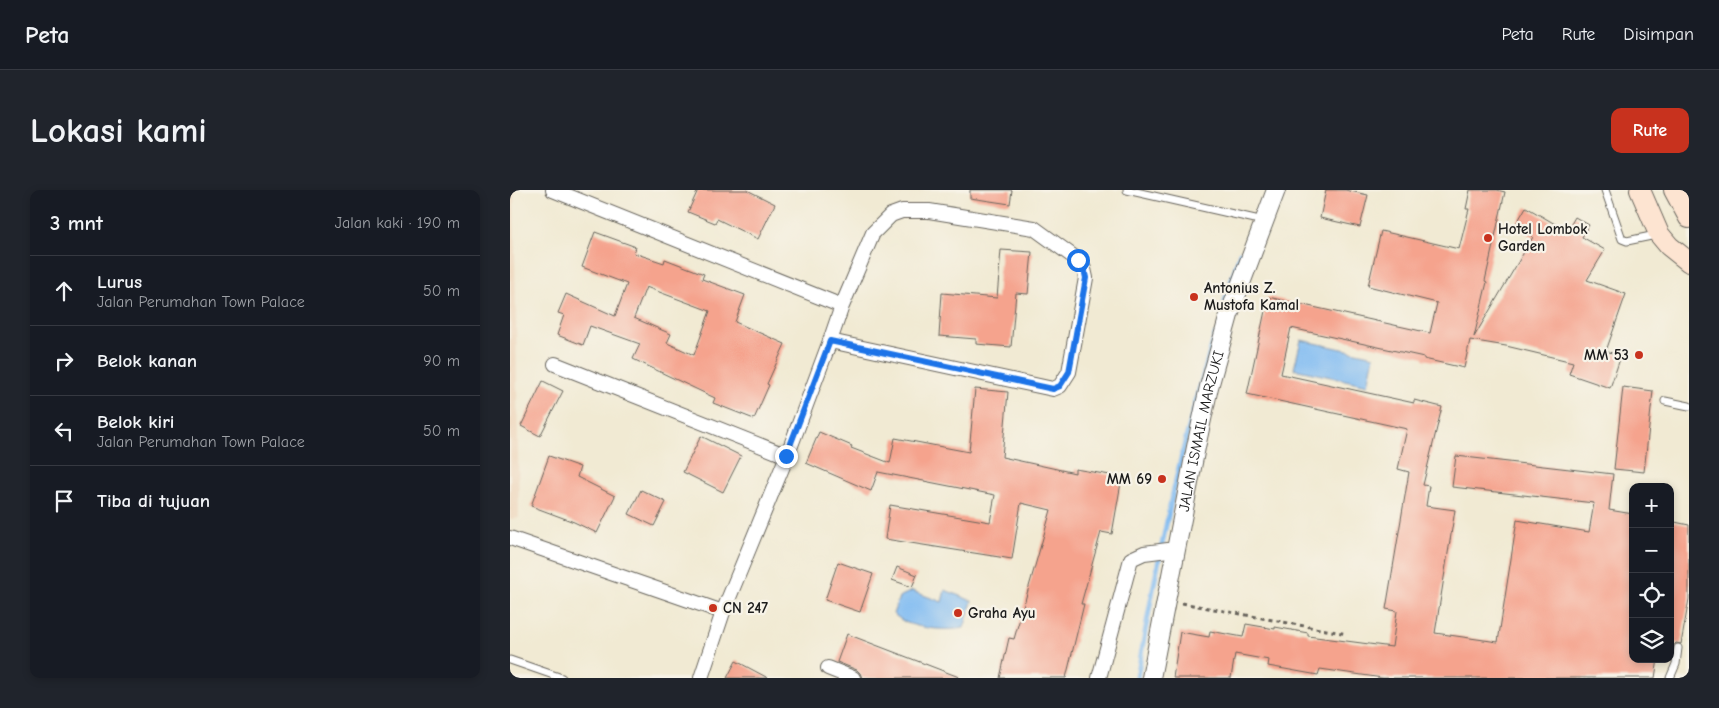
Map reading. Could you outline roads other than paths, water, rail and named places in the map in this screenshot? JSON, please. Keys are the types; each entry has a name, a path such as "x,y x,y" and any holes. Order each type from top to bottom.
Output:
{"main road":[{"path":"1640,190 1659,234 1689,262"},
{"path":"1674,190 1689,218"}],"street":[{"path":"553,190 842,306"},
{"name":"JALAN ISMAIL MARZUKI","path":"1151,678 1166,600 1171,550 1209,387 1229,315 1276,190"},
{"path":"701,678 723,612 786,456 842,306 873,233 891,215 902,211 929,211 1034,228 1078,260 1084,269 1086,278 1069,372 1060,386 1053,389 830,341"},
{"path":"555,364 786,456"},
{"path":"510,538 723,612"},
{"path":"1099,678 1132,559 1144,553 1171,550"},
{"path":"828,668 853,678"}],"lane":[{"path":"1127,190 1265,221"},
{"path":"1605,190 1622,239 1627,241 1659,234"},
{"path":"1665,401 1689,406"},
{"path":"1670,678 1676,664 1678,648"},
{"path":"510,660 562,678"}],"water":[{"path":"1301,340 1374,356 1368,385 1294,369"},
{"path":"945,590 972,601 964,628 921,627 905,622 893,614 899,597 912,591 942,602"}],"waterway":[{"path":"1223,308 1240,253"},
{"path":"1137,678 1170,505 1202,377 1215,335"}],"place":[{"name":"Hotel Lombok Garden","path":"1488,238"},
{"name":"Antonius Z. Mustofa Kamal","path":"1194,297"},
{"name":"MM 53","path":"1639,355"},
{"name":"MM 69","path":"1162,479"},
{"name":"CN 247","path":"713,608"},
{"name":"Graha Ayu","path":"958,613"}]}
